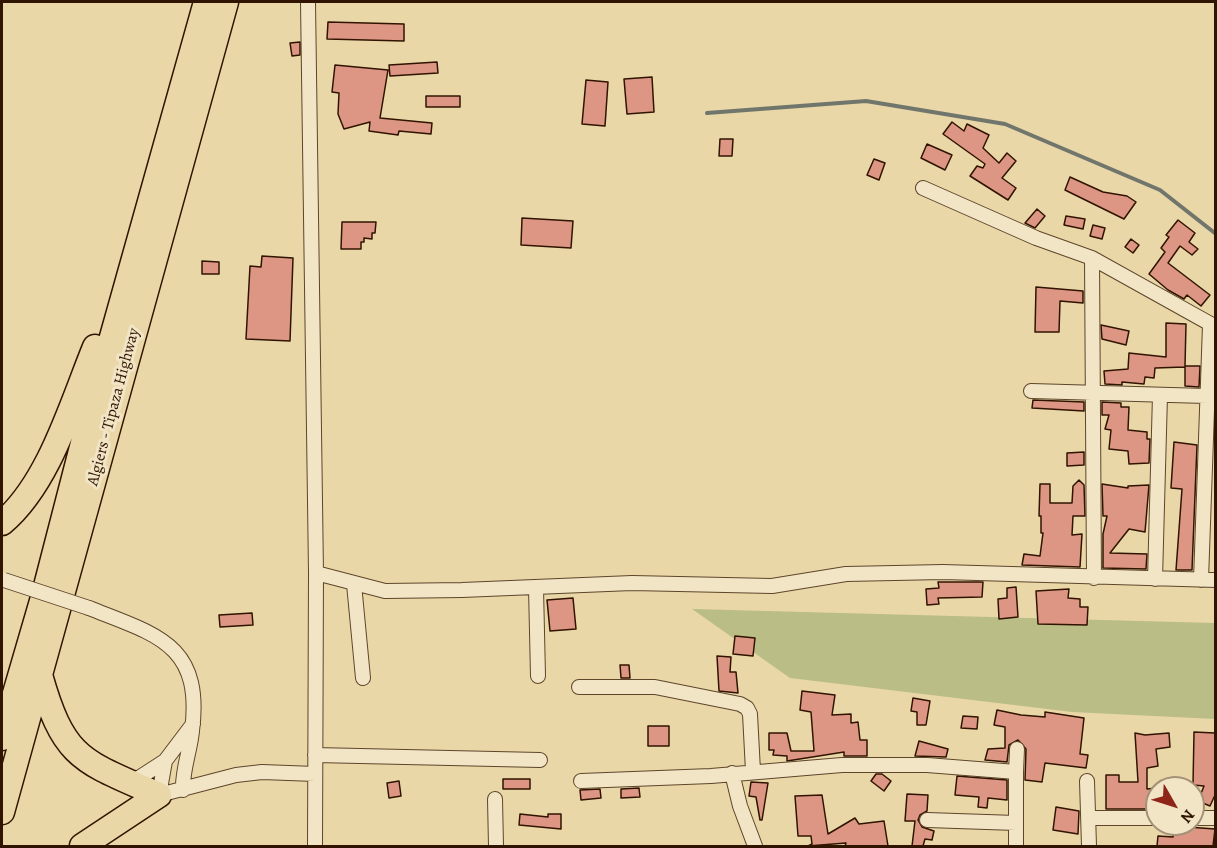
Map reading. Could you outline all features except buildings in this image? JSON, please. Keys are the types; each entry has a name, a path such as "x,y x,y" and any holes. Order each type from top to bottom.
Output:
{"highway":[{"name":"Algiers - Tipaza Highway","path":"2,738 44,594 139,239 206,2"},
{"name":"Algiers - Tipaza Highway","path":"2,812 226,2"},
{"path":"2,523 30,492 62,429 139,239"},
{"path":"40,674 59,727 78,755 159,795"},
{"path":"82,846 159,795"}],"street":[{"path":"308,2 316,573 315,846"},
{"path":"923,188 1036,238 1092,258 1213,326 1206,396 1201,580"},
{"path":"1092,258 1094,578"},
{"path":"1031,391 1206,396"},
{"path":"1155,579 1160,395"},
{"path":"316,573 385,591 536,588 632,583 772,586 846,574 932,572 1215,580"},
{"path":"3,580 89,608 153,634 170,646 189,674 194,693 190,750 182,774 183,790"},
{"path":"354,584 363,678"},
{"path":"536,588 538,676"},
{"path":"579,687 655,687 740,704 747,708 750,714 753,771"},
{"path":"131,783 165,761 193,724"},
{"path":"1016,846 1017,749"},
{"path":"315,755 540,760"},
{"path":"165,761 159,795 244,774 315,774"},
{"path":"581,780 711,776 753,771 888,764 1016,772"},
{"path":"732,773 745,823 755,846"},
{"path":"1087,781 1089,846"},
{"path":"495,799 496,846"},
{"path":"1088,818 1145,818"},
{"path":"927,820 1016,823"}],"green space":[{"path":"692,609 1215,623 1215,719 1072,712 790,678"}],"waterway":[{"path":"707,113 866,101 1005,124 1160,190 1216,234"}]}
